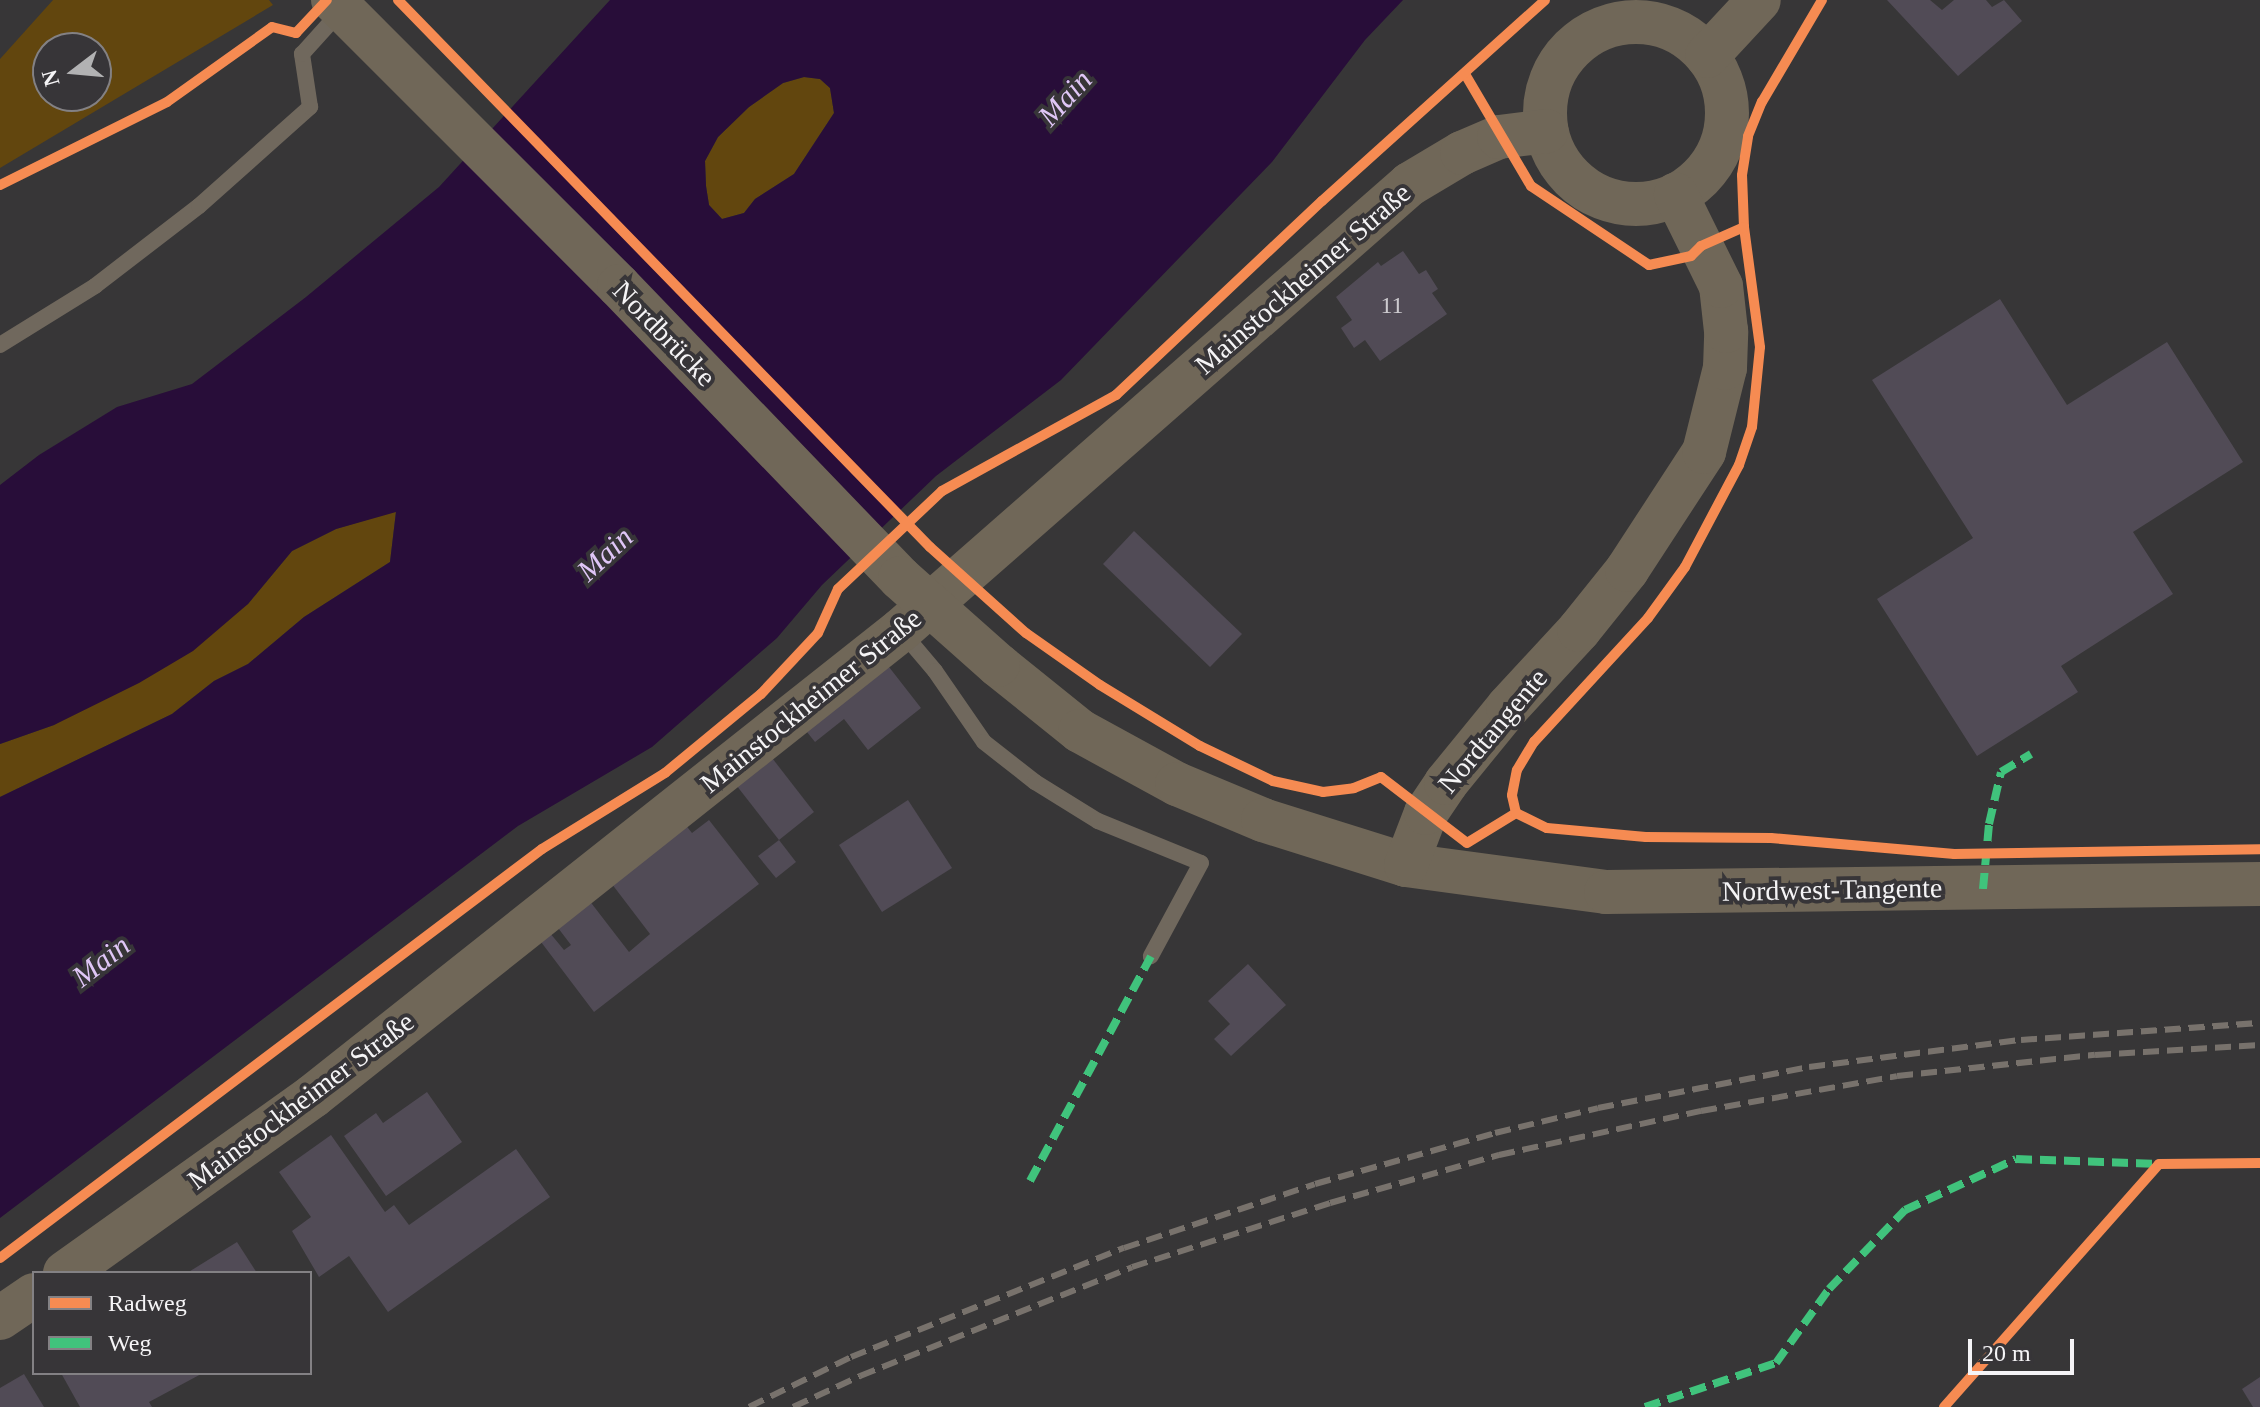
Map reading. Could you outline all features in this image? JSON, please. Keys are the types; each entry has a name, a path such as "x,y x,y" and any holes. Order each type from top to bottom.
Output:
{"main road":[{"name":"Nordbrücke","path":"333,0 619,286 892,569 998,665 1080,731 1177,784 1263,820 1406,865"},
{"path":"1707,56 1759,0"},
{"path":"1622,23 1664,27 1679,33 1707,56 1724,88 1727,118 1725,134 1706,172 1676,195 1636,204 1599,196 1568,173 1555,153 1547,131 1545,110 1557,69 1569,52 1602,29 1622,23"},
{"name":"Mainstockheimer Straße","path":"68,1271 271,1128 901,630 1410,184 1462,153 1499,137 1547,131"},
{"name":"Nordtangente","path":"1406,865 1426,813 1446,783 1608,594 1704,452 1725,368 1726,331 1721,286 1676,195"},
{"name":"Nordwest-Tangente","path":"1406,865 1606,892 2260,884"},
{"path":"0,1318 32,1296"}],"lane":[{"path":"0,345 95,286 153,242 199,206 310,107 302,54 351,0"},
{"path":"901,630 935,671 984,742 1035,782 1098,821 1201,863 1151,956"}],"shaded area":[{"path":"53,0 269,0 273,5 112,101 112,32 32,32 32,112 94,112 0,168 0,59"},
{"path":"804,77 820,79 830,88 834,113 794,174 755,199 744,213 722,219 709,205 706,186 705,161 718,137 749,107 783,83"},
{"path":"396,511 390,562 304,617 248,664 214,681 172,714 0,797 0,744 54,725 248,604 292,551 336,529"}],"water":[{"name":"Main","path":"610,0 1403,0 1365,40 1272,162 1061,380 936,476 822,585 777,638 652,747 518,826 0,1218 0,797 172,714 214,681 248,664 304,617 390,562 396,512 336,529 292,551 248,604 193,651 139,683 54,725 0,744 0,485 39,455 117,407 192,384 306,297 439,187","holes":["804,77 820,79 830,88 834,113 794,174 755,199 744,213 722,219 709,205 706,186 705,161 718,137 749,107 783,83"]}],"building":[{"path":"1887,0 1930,0 1942,10 1954,0 1986,0 1992,7 2004,0 2022,21 1958,76"},
{"path":"1403,251 1419,274 1426,270 1438,289 1432,293 1447,314 1380,361 1365,340 1354,348 1341,328 1352,320 1336,297 1378,262 1381,266"},
{"path":"2000,299 2067,405 2167,342 2243,462 2133,532 2173,594 2061,666 2078,692 1977,756 1877,599 1973,538 1872,380"},
{"path":"1134,531 1242,634 1210,667 1103,564"},
{"path":"882,658 921,708 868,750 844,719 815,742 799,722"},
{"path":"762,745 814,812 779,840 726,772"},
{"path":"908,800 952,868 882,912 839,845"},
{"path":"676,813 692,833 709,820 759,884 594,1012 535,934 545,927 564,950 571,945 549,916 582,891 629,952 650,934 602,871"},
{"path":"779,840 796,862 776,878 758,856"},
{"path":"1248,964 1286,1005 1231,1056 1214,1039 1230,1024 1208,1001"},
{"path":"427,1092 462,1142 386,1196 344,1136 376,1113 383,1123"},
{"path":"331,1135 385,1212 394,1205 409,1225 516,1149 550,1197 388,1312 349,1256 319,1277 292,1231 311,1217 279,1172"},
{"path":"237,1242 256,1271 190,1271"},
{"path":"24,1374 44,1407 0,1407 0,1388"},
{"path":"62,1375 199,1375 149,1402 152,1407 80,1407"},
{"path":"2260,1377 2260,1407 2253,1407 2242,1389"}],"railway":[{"path":"749,1407 851,1357 1124,1248 1315,1184 1495,1133 1598,1108 1809,1067 2021,1040 2260,1023"},
{"path":"793,1407 860,1376 1132,1267 1330,1203 1499,1155 1701,1111 1897,1076 2095,1055 2260,1045"}],"marked path":[{"path":"1983,889 1989,824 2001,772 2031,754"},
{"path":"1030,1181 1151,956"},
{"path":"1645,1407 1776,1363 1829,1289 1905,1210 2016,1159 2159,1164"}],"cycle path":[{"path":"0,185 167,102 272,27 296,33 327,0"},
{"path":"398,0 930,547 1026,633 1100,685 1200,746 1273,781 1323,792 1354,788 1381,777 1467,843 1516,813 1512,795 1517,770 1534,742 1648,618 1685,567 1739,465 1752,427 1760,347 1744,227 1742,175 1748,136 1762,102 1822,0"},
{"path":"0,1258 542,849 665,773 761,694 818,633 838,589 942,491 1116,395 1322,201 1545,0"},
{"path":"1465,74 1531,186 1649,265 1691,256 1701,246 1744,227"},
{"path":"1516,813 1547,828 1646,837 1771,838 1954,854 2260,849"},
{"path":"1944,1407 2159,1164 2260,1163"}]}
